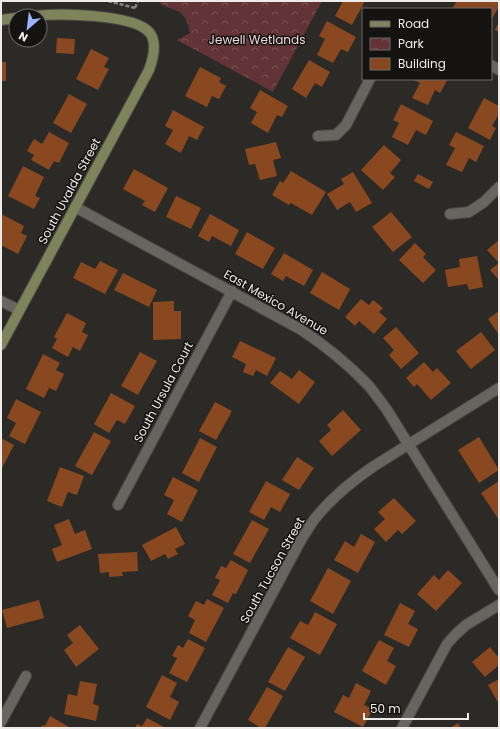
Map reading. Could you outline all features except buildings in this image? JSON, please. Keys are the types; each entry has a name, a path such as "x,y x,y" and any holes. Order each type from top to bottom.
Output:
{"street":[{"name":"South Uvalda Street","path":"1,345 149,70 154,48 149,32 137,25 118,19 77,15 48,15"},
{"path":"318,136 336,135 346,125 369,80"},
{"path":"450,214 469,212 484,202 499,187"},
{"name":"East Mexico Avenue","path":"74,207 300,329 325,345 348,365 369,386 387,410 499,590"},
{"name":"South Ursula Court","path":"118,505 232,292"},
{"path":"1,300 19,310"},
{"name":"South Tucson Street","path":"200,728 301,540 314,520 329,503 355,479 499,388"},
{"path":"402,728 447,644 466,626 499,605"},
{"path":"1,722 26,676"}],"path":[{"path":"108,1 135,8"}],"green space":[{"name":"Jewell Wetlands","path":"158,1 322,1 273,92 177,40 190,33 186,19 179,11 164,6"}]}
